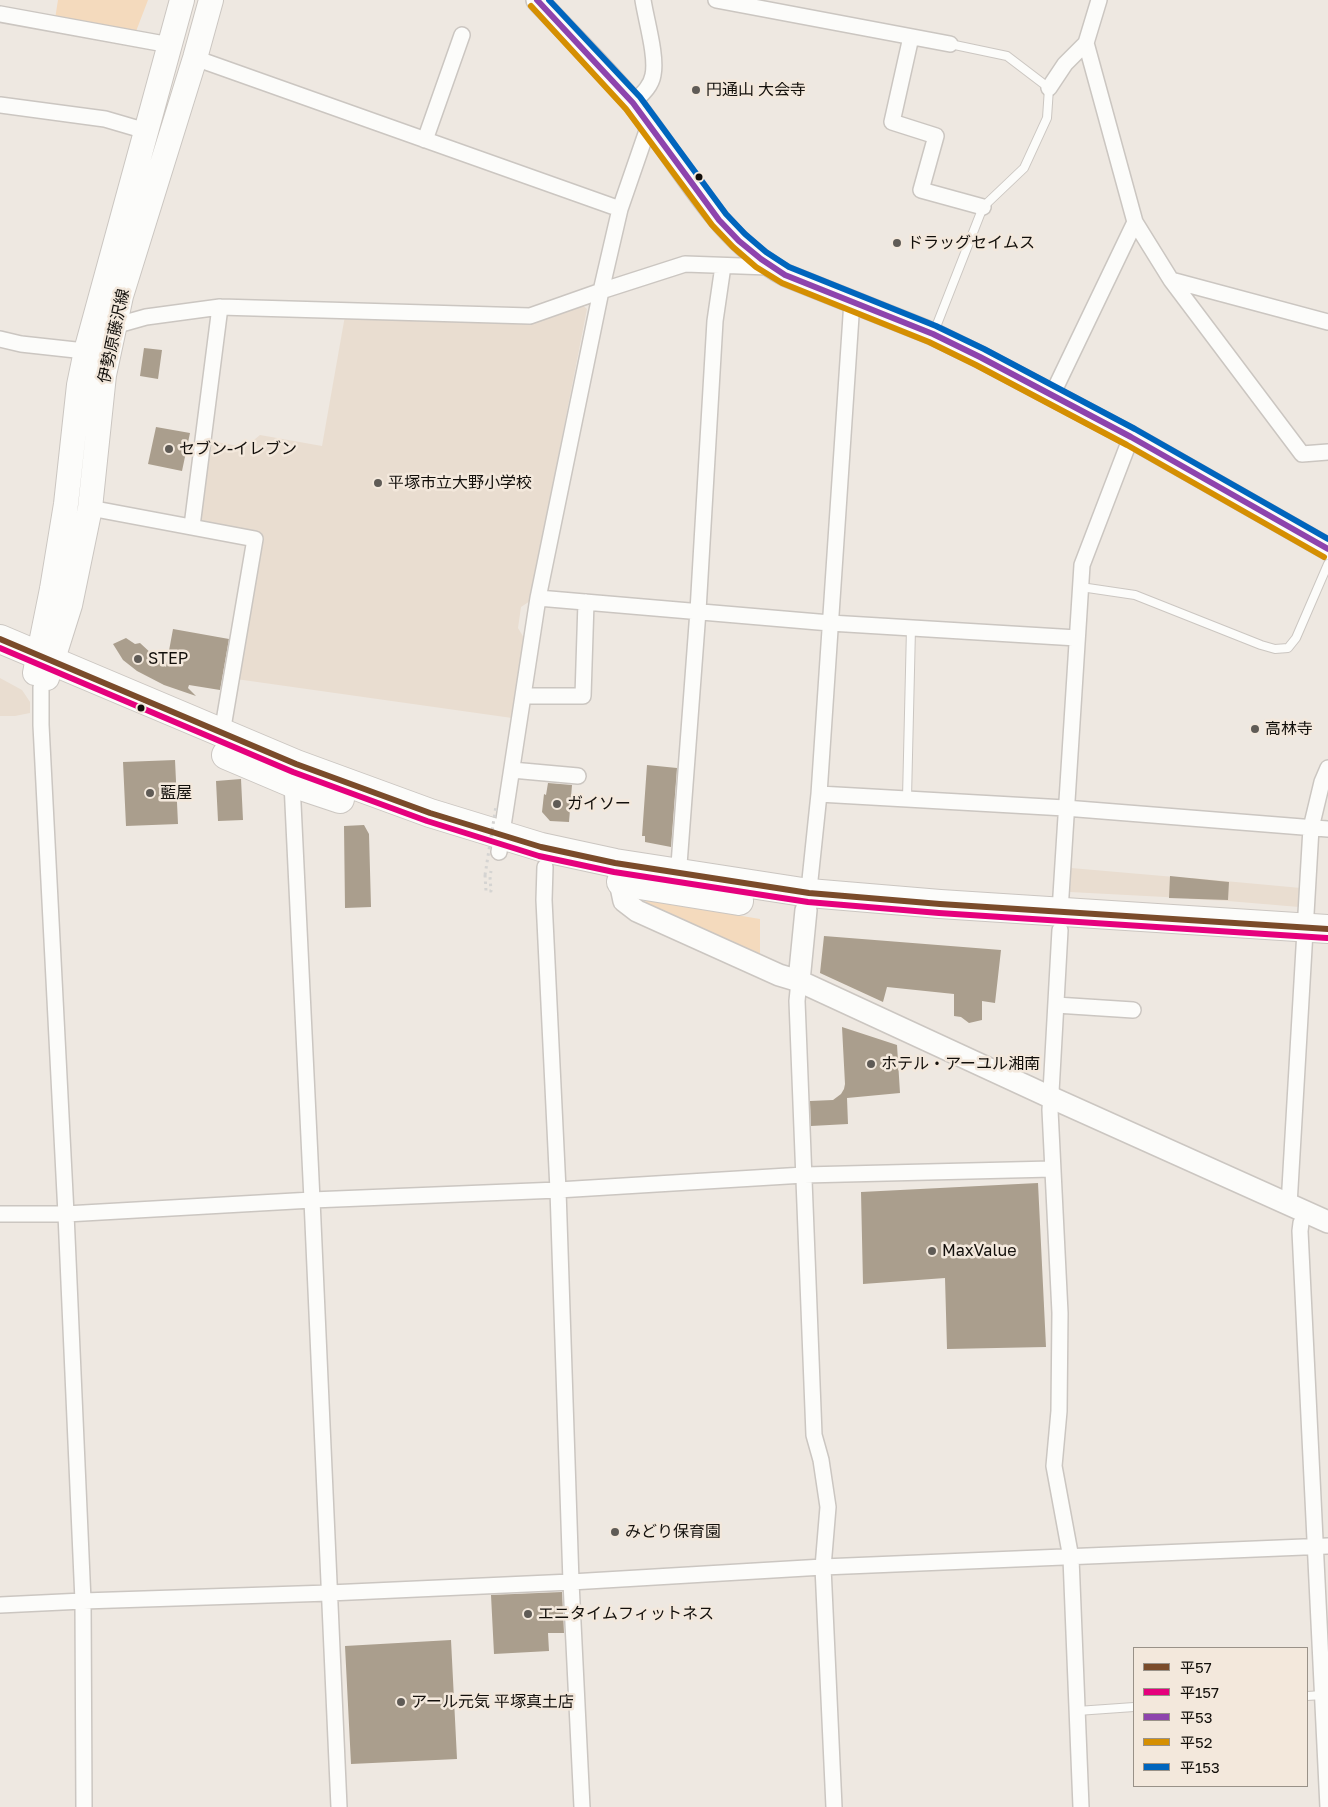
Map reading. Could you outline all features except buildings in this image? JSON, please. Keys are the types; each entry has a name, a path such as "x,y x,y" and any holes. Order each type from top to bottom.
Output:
{"highway":[{"path":"0,639 43,671"},
{"path":"0,658 43,671 221,743 296,764 430,812 498,853 541,847 606,861 677,882 940,922 1060,921 1316,937"},
{"path":"221,743 292,783 498,853 545,867 620,882 677,882"}],"main road":[{"name":"伊勢原藤沢線","path":"43,671 70,605 90,508 104,374 97,352 146,131 182,0"},
{"name":"伊勢原藤沢線","path":"43,671 52,589 66,504 79,384 114,326 121,296 195,58 211,0"}],"street":[{"path":"537,0 633,103 721,223 769,267 933,334 1052,395 1328,549"},
{"path":"633,103 646,91 653,76 653,60 643,0"},
{"path":"716,0 950,44"},
{"path":"1049,88 1065,64 1086,43 1099,0"},
{"path":"0,14 170,45"},
{"path":"425,140 462,36"},
{"path":"911,37 892,122 936,136 921,190 983,207"},
{"path":"1086,43 1135,222 1171,280 1302,454 1328,452"},
{"path":"195,58 620,209"},
{"path":"0,105 105,119 146,131"},
{"path":"498,853 538,598 600,291 620,209 649,125"},
{"path":"1052,395 1135,222"},
{"path":"114,326 146,318 220,307 530,316 684,264 769,267"},
{"path":"677,882 698,611 715,321 723,266"},
{"path":"1171,280 1328,322"},
{"path":"834,1807 823,1567 828,1507 821,1460 814,1435 797,1001 819,794 852,301"},
{"path":"192,526 220,307"},
{"path":"0,339 21,344 97,352"},
{"path":"1081,1807 1071,1558 1054,1466 1060,1411 1060,1313 1050,1097 1065,808 1082,565 1131,438"},
{"path":"90,508 255,539 221,743"},
{"path":"538,598 830,623 1078,638"},
{"path":"523,696 583,696 586,602"},
{"path":"43,671 41,725 66,1214 83,1601 84,1807"},
{"path":"1328,768 1322,782 1311,828 1316,937 1298,1208 1301,1222 1300,1231 1322,1546 1323,1696 1328,1807"},
{"path":"512,770 578,776"},
{"path":"292,783 330,1593 338,1807"},
{"path":"819,794 1065,808 1328,829"},
{"path":"545,867 544,900 558,1190 582,1807"},
{"path":"620,882 624,901 637,911 778,975 799,981 1050,1097 1328,1222"},
{"path":"1056,1005 1133,1010"},
{"path":"0,1214 66,1214 312,1200 558,1190 804,1175 1052,1169"},
{"path":"0,1605 330,1593 572,1582 823,1567 1322,1546"}],"lane":[{"path":"933,334 983,207 1024,168 1047,118 1049,88 1007,56 950,44"},
{"path":"1081,587 1136,595 1261,646 1275,649 1288,648 1296,638 1328,564"},
{"path":"907,798 911,628"},
{"path":"1308,1696 1323,1696"},
{"path":"1077,1711 1133,1707"}],"path":[{"path":"496,806 485,875 486,891 491,891 490,877 498,853"}],"shaded area":[{"path":"58,0 148,0 135,34 55,19"},
{"name":"平塚市立大野小学校","path":"581,304 587,309 530,601 521,607 518,628 524,638 512,718 236,679 261,537 201,525 198,520 210,441 245,447 260,435 322,446 346,310 536,322"},
{"path":"0,678 22,690 30,702 30,713 0,716"},
{"path":"1071,868 1186,878 1184,898 1070,892"},
{"path":"1192,878 1301,888 1299,907 1189,899"},
{"path":"646,900 760,919 760,960 644,904"}],"transit line":[{"name":"平53","path":"537,0 633,103 719,220 739,241 761,259 785,275 933,334 980,357 1131,437 1328,549"},
{"name":"平153","path":"549,0 640,97 726,214 766,252 789,267 936,326 984,349 1135,429 1328,539"},
{"name":"平52","path":"531,6 626,109 712,225 756,267 782,283 929,342 976,365 1127,445 1324,557"},
{"name":"平57","path":"0,639 296,764 430,813 541,847 615,863 809,893 940,904 1328,929"},
{"name":"平157","path":"0,648 293,772 427,821 539,856 614,872 808,902 939,913 1327,938"}],"place":[{"name":"円通山 大会寺","path":"696,90"},
{"name":"ドラッグセイムス","path":"897,243"},
{"name":"セブン-イレブン","path":"169,449"},
{"name":"平塚市立大野小学校","path":"378,483"},
{"name":"STEP","path":"138,659"},
{"name":"高林寺","path":"1255,729"},
{"name":"藍屋","path":"150,793"},
{"name":"ガイソー","path":"557,804"},
{"name":"ホテル・アーユル湘南","path":"871,1064"},
{"name":"MaxValue","path":"932,1251"},
{"name":"みどり保育園","path":"615,1532"},
{"name":"エニタイムフィットネス","path":"528,1614"},
{"name":"アール元気 平塚真土店","path":"401,1702"}]}
